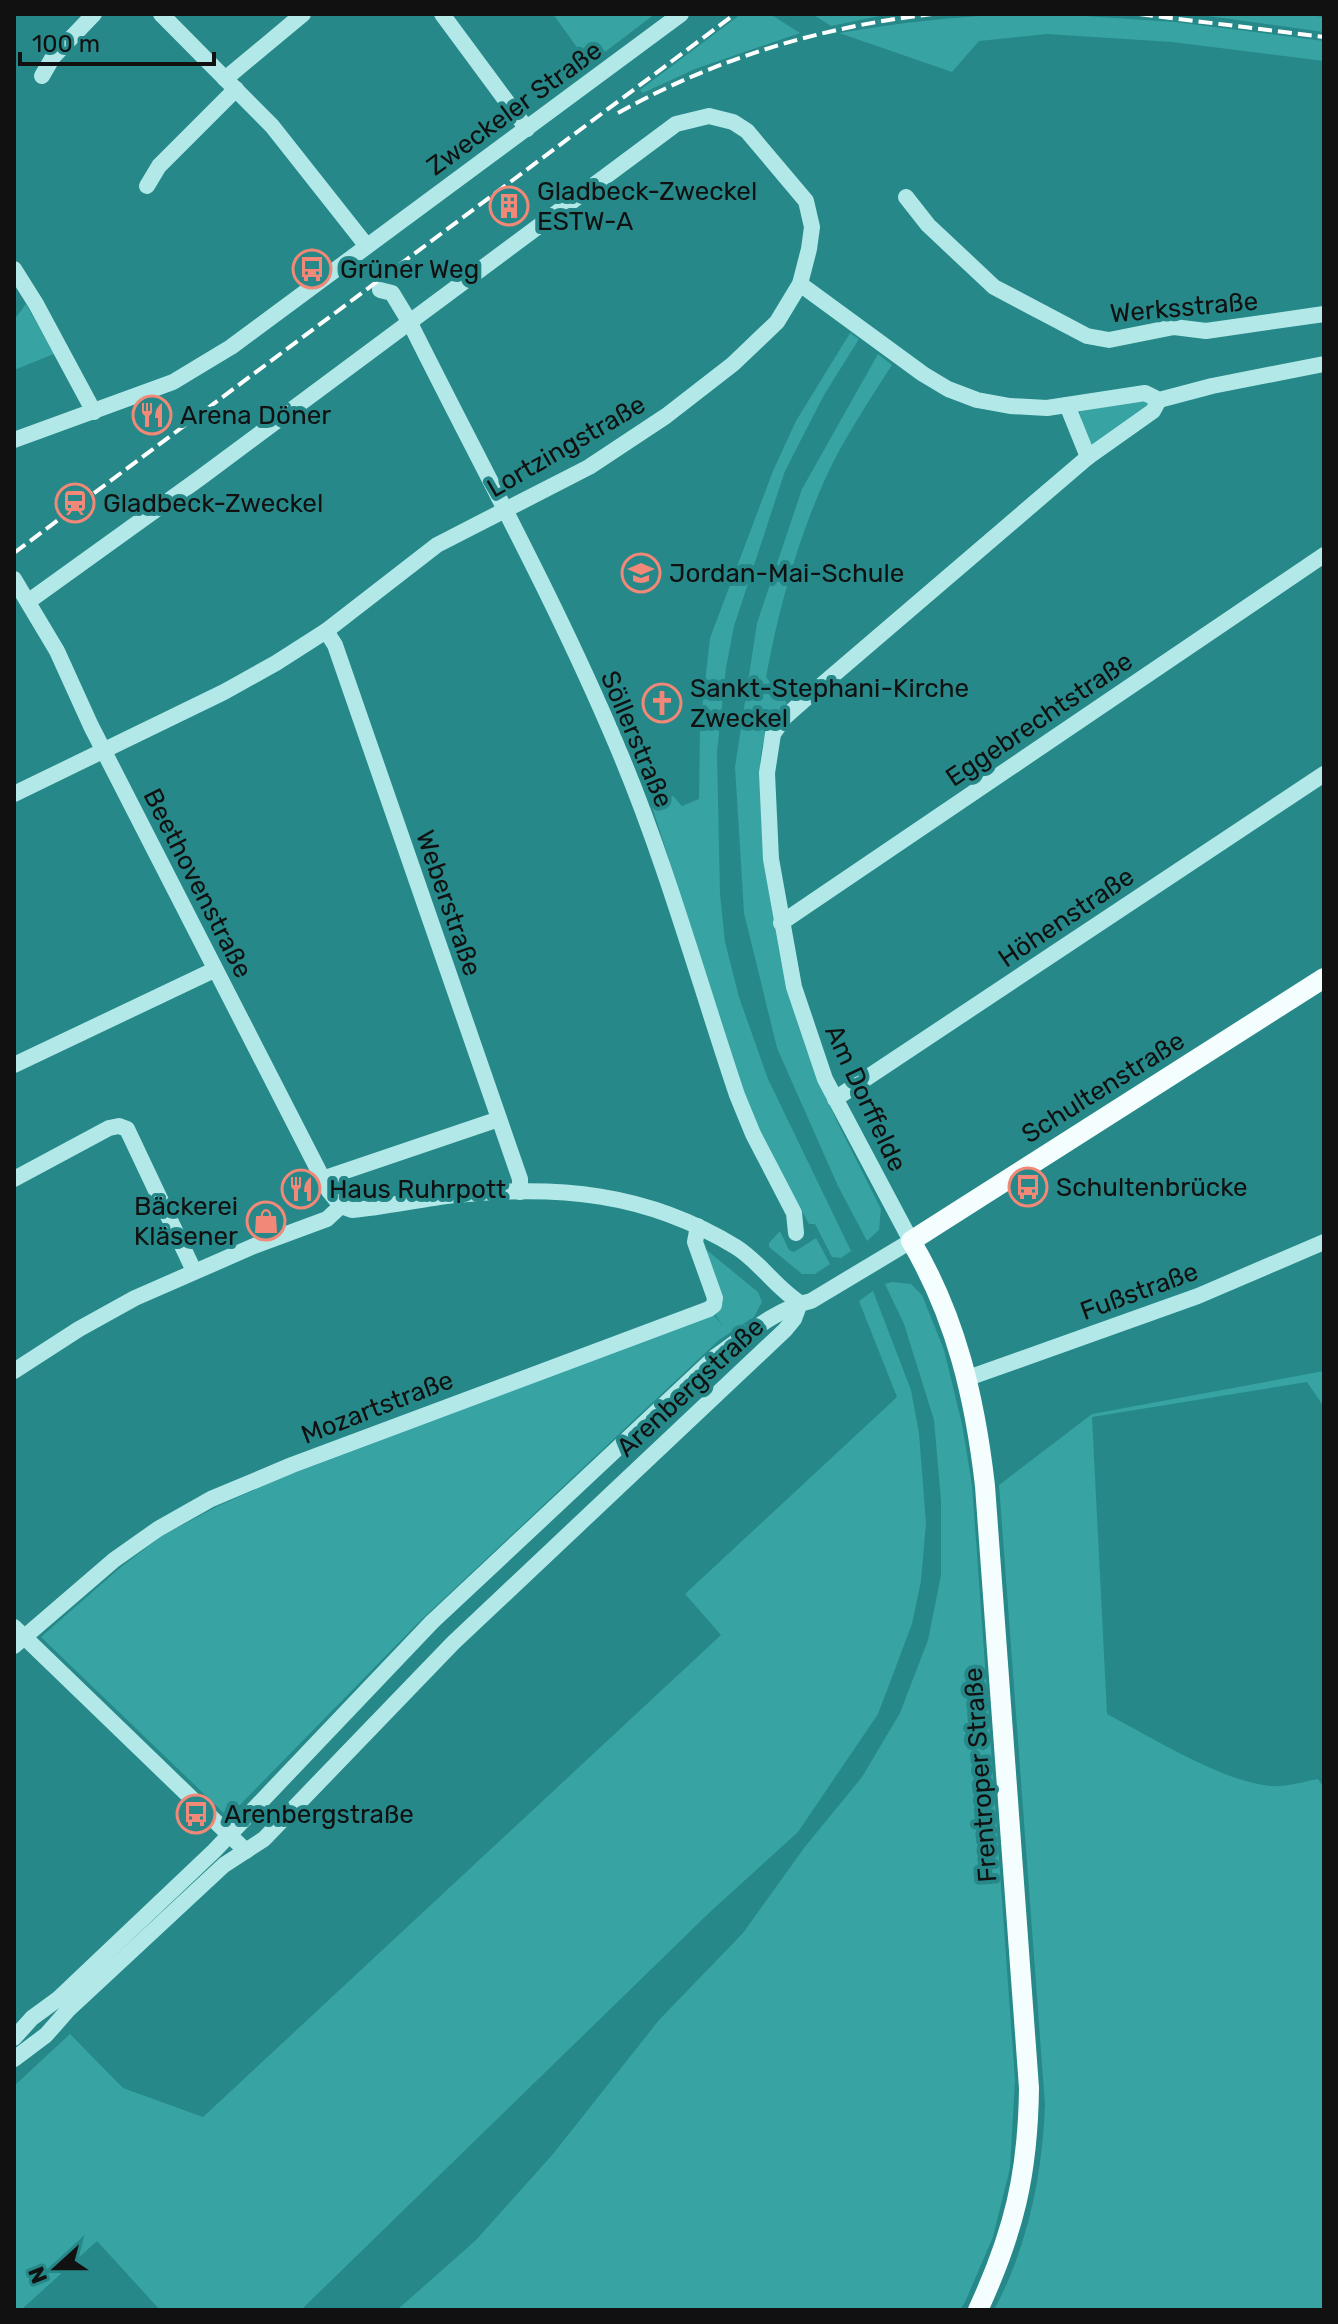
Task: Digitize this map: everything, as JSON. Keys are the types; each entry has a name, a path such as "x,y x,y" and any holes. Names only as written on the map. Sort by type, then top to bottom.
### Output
{"main road":[{"name":"Schultenstraße","path":"911,1241 1324,978"},
{"name":"Frentroper Straße","path":"911,1241 977,1375 1029,2088 1026,2158 1020,2197 999,2264 978,2310"}],"street":[{"path":"42,76 53,57 94,14"},
{"path":"161,14 272,126 366,245"},
{"path":"147,186 159,166 230,84 303,14"},
{"path":"442,14 527,129"},
{"name":"Zweckeler Straße","path":"14,440 173,382 231,347 681,14"},
{"name":"Lortzingstraße","path":"14,794 224,692 276,663 326,631 437,545 589,467 666,416 733,364 777,322 800,284 809,249 812,215 806,201 747,131 733,122 709,116 686,120 668,129 200,478 29,601"},
{"name":"Werksstraße","path":"906,197 928,225 994,287 1087,336 1109,340 1174,327 1206,331 1324,314"},
{"path":"14,269 94,412"},
{"path":"800,284 948,389 977,400 1010,406 1067,405 1145,393 1159,400 1324,364"},
{"name":"Söllerstraße","path":"380,290 392,293 409,321 552,606 617,745 642,810 737,1095 753,1134 794,1213 796,1233"},
{"name":"Am Dorffelde","path":"911,1241 835,1099 813,1047 794,987 771,859 767,808 768,754 778,725 837,671 1088,457 1153,411 1159,400"},
{"path":"1067,405 1088,457"},
{"name":"Eggebrechtstraße","path":"781,923 1324,555"},
{"name":"Beethovenstraße","path":"14,580 57,651 214,970 322,1179 341,1206"},
{"name":"Weberstraße","path":"326,631 335,645 520,1179 520,1192"},
{"name":"Höhenstraße","path":"835,1099 1324,774"},
{"path":"14,1065 214,970"},
{"path":"322,1179 499,1119"},
{"path":"14,1179 109,1128 119,1126 127,1129 194,1271"},
{"path":"14,1371 79,1329 194,1271 327,1219 341,1206 352,1210 458,1195 520,1192 615,1197 651,1207 698,1226 738,1249 800,1303"},
{"name":"Mozartstraße","path":"17,1637 114,1560 158,1529 211,1499 363,1438 709,1309 714,1305 715,1298 695,1242 698,1226"},
{"name":"Arenbergstraße","path":"14,2038 229,1834 432,1622 715,1357 762,1325 800,1303 811,1301 911,1241"},
{"name":"Fußstraße","path":"977,1375 1198,1296 1324,1242"},
{"name":"Arenbergstraße","path":"14,2059 46,2035 68,2010 224,1865 264,1839 474,1623 785,1330 794,1319 800,1303"},
{"path":"17,1637 246,1851"}],"shaded area":[{"path":"553,14 655,14 589,64"},
{"path":"741,14 770,14 800,33 695,69 643,93 640,90"},
{"path":"812,14 889,14 831,26"},
{"path":"1054,14 1175,22 1324,41 1324,61 1172,42 1047,34 979,41 952,72 839,33 946,19"},
{"path":"1193,14 1302,14 1324,17 1324,32"},
{"path":"26,304 54,354 14,370 14,320"},
{"path":"850,333 859,339 824,395 785,471 734,626 717,752 720,894 725,942 739,997 768,1079 851,1251 841,1258 832,1257 815,1224 809,1224 750,1109 651,804 673,796 682,806 699,799 700,727 710,638 773,471 796,421"},
{"path":"878,354 892,365 826,477 790,575 766,677 787,703 766,733 760,772 772,906 791,1000 818,1080 881,1209 879,1230 867,1241 838,1186 777,1048 744,913 735,767 757,623 802,489"},
{"path":"1142,399 1148,402 1148,408 1093,445 1088,443 1079,411"},
{"path":"780,1231 789,1250 794,1252 816,1238 830,1264 815,1274 802,1274 769,1247"},
{"path":"703,1247 758,1292 762,1302 754,1317 719,1340 419,1622 228,1817 41,1637 121,1567 162,1536 218,1506 295,1472 712,1313 723,1326 714,1313 723,1302"},
{"path":"885,1284 911,1284 922,1295 944,1350 962,1424 972,1485 1015,2080 1010,2168 993,2237 965,2302 960,2310 397,2310 476,2240 553,2154 659,2020 743,1933 804,1848 862,1777 900,1713 928,1640 941,1575 941,1501 934,1420 904,1324"},
{"path":"873,1291 911,1390 919,1433 926,1523 921,1581 912,1624 878,1714 798,1832 710,1912 301,2310 160,2310 97,2241 21,2310 14,2310 14,2086 70,2034 123,2088 203,2117 721,1635 685,1594 897,1397 859,1301"},
{"path":"1324,1371 1324,1407 1307,1382 1092,1417 1107,1714 1230,1776 1270,1786 1318,1779 1324,1788 1324,2310 994,2310 1016,2261 1031,2210 1041,2158 1045,2105 999,1485 1092,1414"}],"railway":[{"path":"14,553 735,14"},
{"path":"618,113 693,76 770,48 850,27 932,14"},
{"path":"1139,14 1324,37"}],"place":[{"name":"Gladbeck-Zweckel ESTW-A","path":"509,206"},
{"name":"Grüner Weg","path":"312,269"},
{"name":"Arena Döner","path":"152,415"},
{"name":"Gladbeck-Zweckel","path":"75,503"},
{"name":"Jordan-Mai-Schule","path":"641,573"},
{"name":"Sankt-Stephani-Kirche Zweckel","path":"662,703"},
{"name":"Schultenbrücke","path":"1028,1187"},
{"name":"Haus Ruhrpott","path":"301,1189"},
{"name":"Bäckerei Kläsener","path":"266,1221"},
{"name":"Arenbergstraße","path":"196,1814"}]}
